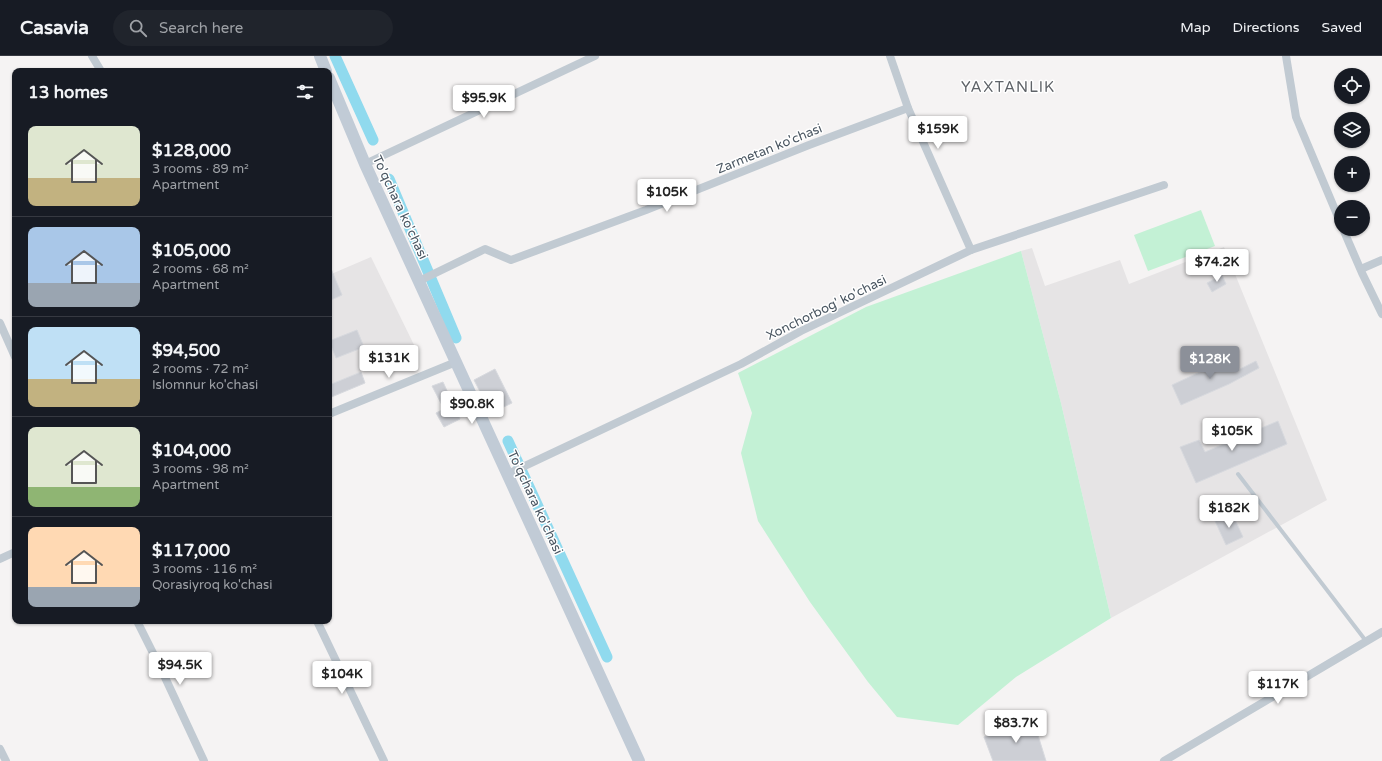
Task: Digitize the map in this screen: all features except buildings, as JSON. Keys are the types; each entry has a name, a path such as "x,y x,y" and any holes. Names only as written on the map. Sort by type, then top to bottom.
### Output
{"street":[{"path":"92,56 99,68"},
{"path":"320,56 325,68"},
{"path":"365,164 595,56"},
{"path":"890,56 908,108 971,250"},
{"path":"1286,56 1296,117 1334,207"},
{"name":"To'qchara ko'chasi","path":"332,85 365,164 639,761"},
{"name":"Zarmetan ko'chasi","path":"419,281 485,249 511,260 646,210 809,145 908,108"},
{"name":"Xonchorbog' ko'chasi","path":"508,474 741,364 801,330 971,250 1164,185"},
{"path":"1346,236 1382,314"},
{"path":"1360,269 1382,260"},
{"path":"0,323 12,350"},
{"path":"332,413 456,362"},
{"path":"0,559 12,553"},
{"path":"138,624 204,761"},
{"path":"318,624 384,761"},
{"path":"1164,761 1382,632"},
{"path":"0,749 6,761"}],"lane":[{"path":"1238,474 1366,641"}],"shaded area":[{"path":"1224,247 1327,500 1111,618 1061,403 1021,251 1032,248 1045,286 1120,260 1129,284"},
{"path":"371,257 416,349 332,384 332,274"}],"green space":[{"path":"1201,210 1215,246 1148,271 1134,235"},
{"path":"1021,251 1061,403 1111,618 1016,677 958,725 897,717 868,682 810,602 758,521 741,453 752,413 738,373 866,307"}],"waterway":[{"path":"335,56 373,140"},
{"path":"389,179 456,338"},
{"path":"508,441 607,657"}],"district":[{"name":"YAXTANLIK","path":"1008,87"}]}
